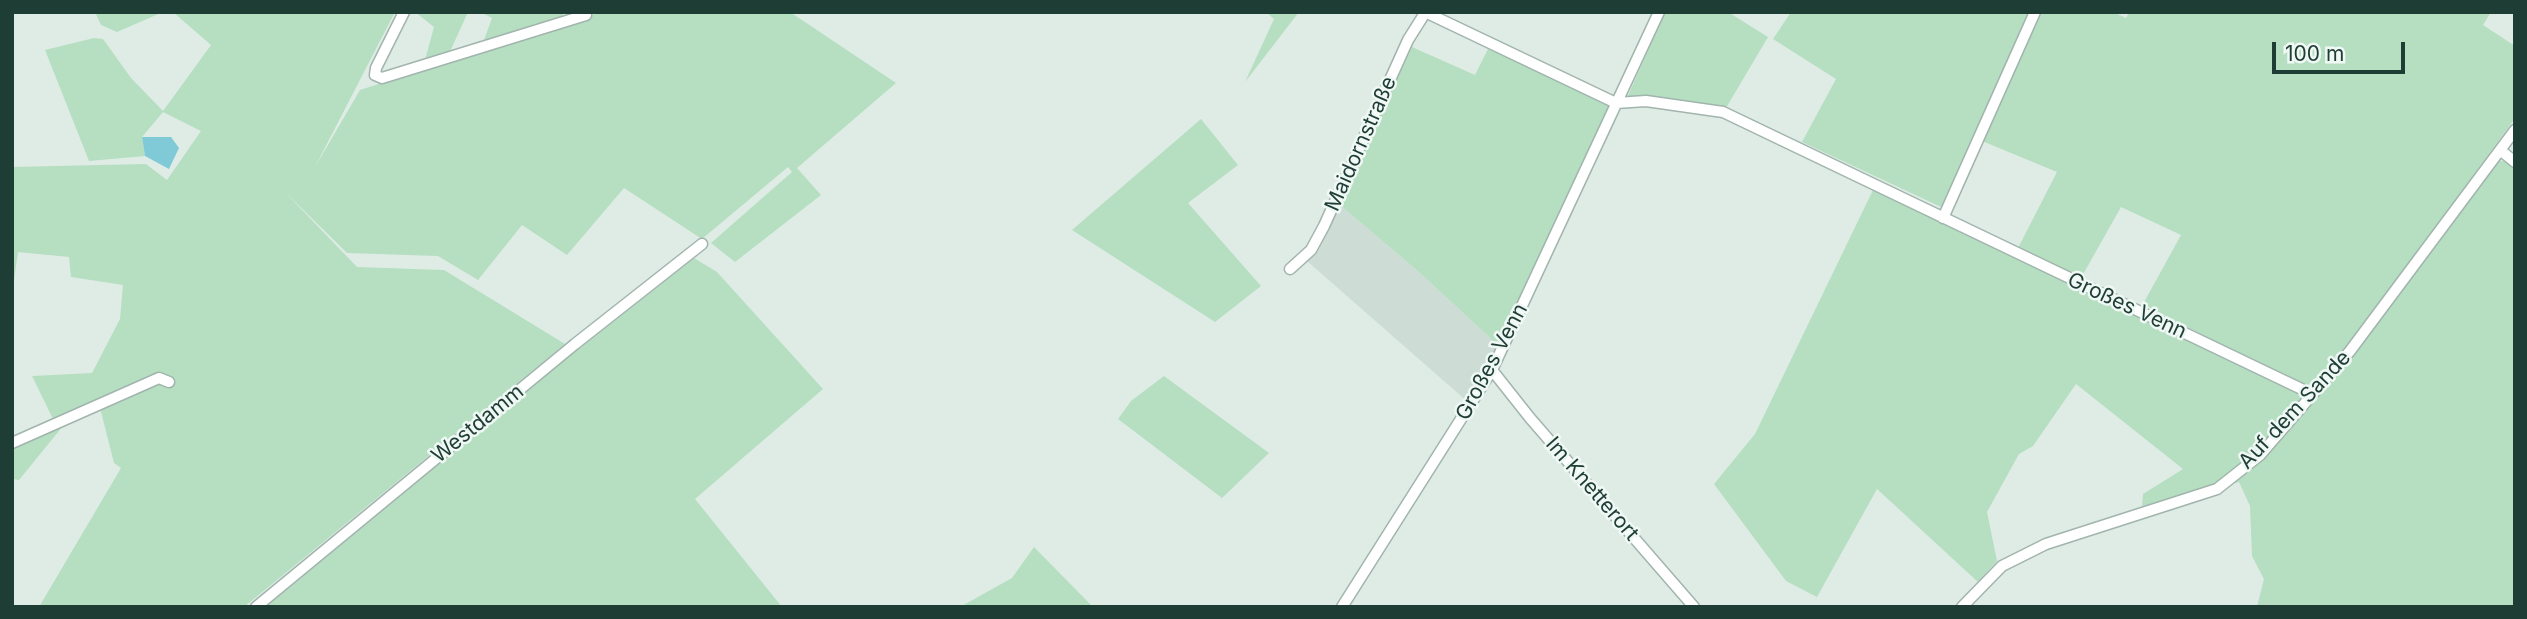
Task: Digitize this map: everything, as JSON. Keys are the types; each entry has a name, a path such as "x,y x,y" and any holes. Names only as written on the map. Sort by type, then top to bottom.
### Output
{"street":[{"path":"404,12 376,68 375,75 382,78 586,15"},
{"name":"Maidornstraße","path":"1290,269 1311,250 1324,226 1408,40 1425,12 1616,103"},
{"name":"Großes Venn","path":"1342,607 1492,370 1659,12"},
{"path":"1943,218 2035,12"},
{"name":"Großes Venn","path":"1616,103 1646,101 1723,112 2312,394"},
{"name":"Auf dem Sande","path":"1962,607 2001,566 2046,544 2217,489 2260,455 2350,351 2515,130"},
{"path":"2500,150 2515,162"},
{"name":"Westdamm","path":"256,607 575,344 702,244"},
{"name":"Im Knetterort","path":"1492,370 1530,418 1694,607"},
{"path":"12,443 159,378 169,382"}],"shaded area":[{"path":"1339,204 1420,273 1499,346 1469,403 1307,261 1319,249"}],"green space":[{"path":"95,12 163,12 117,32 101,25"},
{"path":"173,12 395,12 315,167 360,90 601,12 790,12 896,83 797,168 821,195 735,262 711,243 792,172 788,167 702,239 624,188 567,255 522,225 478,280 438,256 347,253 284,191 357,267 444,270 565,344 244,607 39,607 121,468 114,463 98,400 53,419 32,376 92,373 120,319 123,285 71,277 69,257 18,252 12,295 12,167 146,164 167,180 201,131 163,112 142,137 145,156 89,161 45,50 94,38 103,39 131,78 163,111 211,45"},
{"path":"415,12 468,12 448,56 425,60 434,27"},
{"path":"480,12 564,12 562,17 483,43 492,18"},
{"path":"1266,12 1299,12 1245,82 1274,19"},
{"path":"1665,12 1728,12 1768,37 1726,108 1627,98"},
{"path":"1791,12 2030,12 1941,207 1802,142 1836,79 1773,39"},
{"path":"2041,12 2113,12 2126,18 2129,12 2491,12 2483,25 2515,46 2515,118 2403,272 2488,160 2515,162 2515,607 2257,607 2264,579 2252,556 2250,506 2239,482 2142,506 2143,494 2183,469 2076,384 2033,446 2019,454 1987,512 1997,561 1978,582 1877,489 1817,597 1786,581 1714,484 1755,434 1873,190 2268,369 2143,304 2181,235 2121,207 2081,278 2018,248 2057,172 1982,141"},
{"path":"1412,47 1475,75 1488,49 1610,104 1499,346 1420,273 1339,204"},
{"path":"1201,119 1238,165 1188,203 1261,286 1215,322 1072,230"},
{"path":"694,258 717,272 823,389 695,499 782,607 266,607 576,351"},
{"path":"1164,376 1269,453 1222,498 1118,419 1131,401"},
{"path":"63,426 19,480 12,479 12,447"},
{"path":"1034,547 1093,607 960,607 1012,578"}],"water":[{"path":"142,137 171,137 179,148 169,169 145,156"}]}
